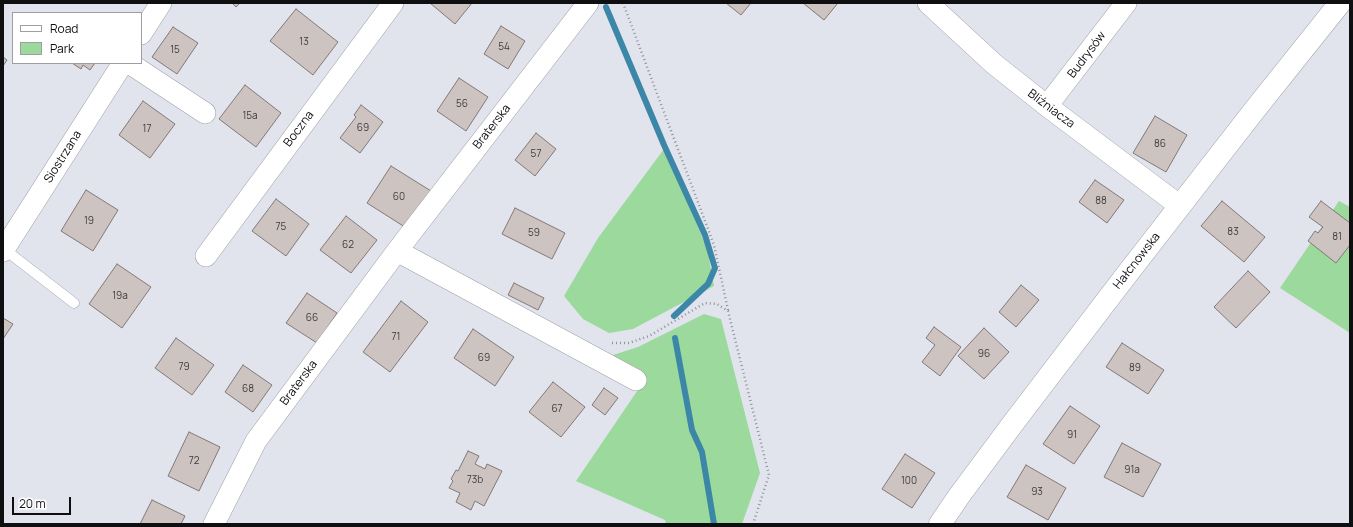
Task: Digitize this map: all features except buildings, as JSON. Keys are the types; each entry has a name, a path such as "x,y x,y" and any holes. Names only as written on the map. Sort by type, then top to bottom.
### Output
{"street":[{"path":"142,32 161,3"},
{"name":"Boczna","path":"206,256 393,3"},
{"name":"Braterska","path":"214,524 256,441 397,251 588,3"},
{"name":"Bliźniacza","path":"928,3 994,64 1047,106 1180,206"},
{"name":"Budrysów","path":"1047,106 1126,3"},
{"name":"Hałcnowska","path":"940,524 1014,422 1253,112 1340,3"},
{"name":"Siostrzana","path":"4,250 122,64"},
{"path":"131,64 205,113"},
{"path":"397,251 636,380"}],"lane":[{"path":"4,250 74,303"}],"path":[{"path":"623,3 714,245 728,310 769,476 753,524"},
{"path":"611,343 629,343 649,336 705,303 717,304 728,310"}],"green space":[{"path":"664,149 707,248 714,286 633,329 609,333 583,319 564,296 598,238"},
{"path":"1339,201 1350,207 1350,333 1280,288"},
{"path":"704,314 721,319 760,473 742,524 666,524 665,520 576,481 646,378 610,356 638,347"}],"waterway":[{"path":"606,7 664,145 705,235 715,268 708,284 674,316"},
{"path":"675,338 692,430 702,452 714,524"}]}
